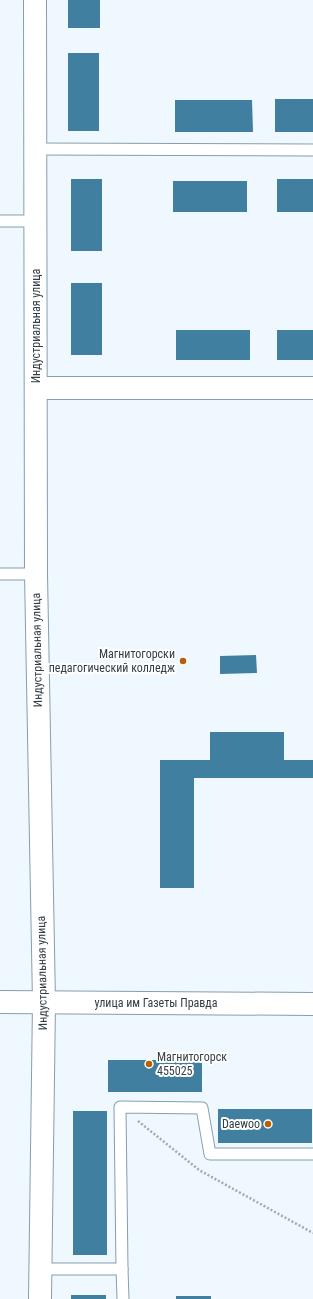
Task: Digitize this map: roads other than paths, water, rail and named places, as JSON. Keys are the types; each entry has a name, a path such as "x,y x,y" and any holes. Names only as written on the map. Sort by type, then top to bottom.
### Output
{"street":[{"name":"Индустриальная улица","path":"36,0 36,574 44,1002 40,1299"},
{"path":"36,388 313,388"},
{"name":"улица им Газеты Правда","path":"0,1002 313,1004"}],"lane":[{"path":"36,149 313,150"},
{"path":"0,221 35,221"},
{"path":"0,574 36,574"},
{"path":"123,1299 120,1107 202,1108 210,1154 313,1154"},
{"path":"40,1270 122,1269"}],"place":[{"name":"Магнитогорски педагогический колледж","path":"183,661"},
{"name":"Магнитогорск 455025","path":"149,1064"},
{"name":"Daewoo","path":"268,1124"}]}
